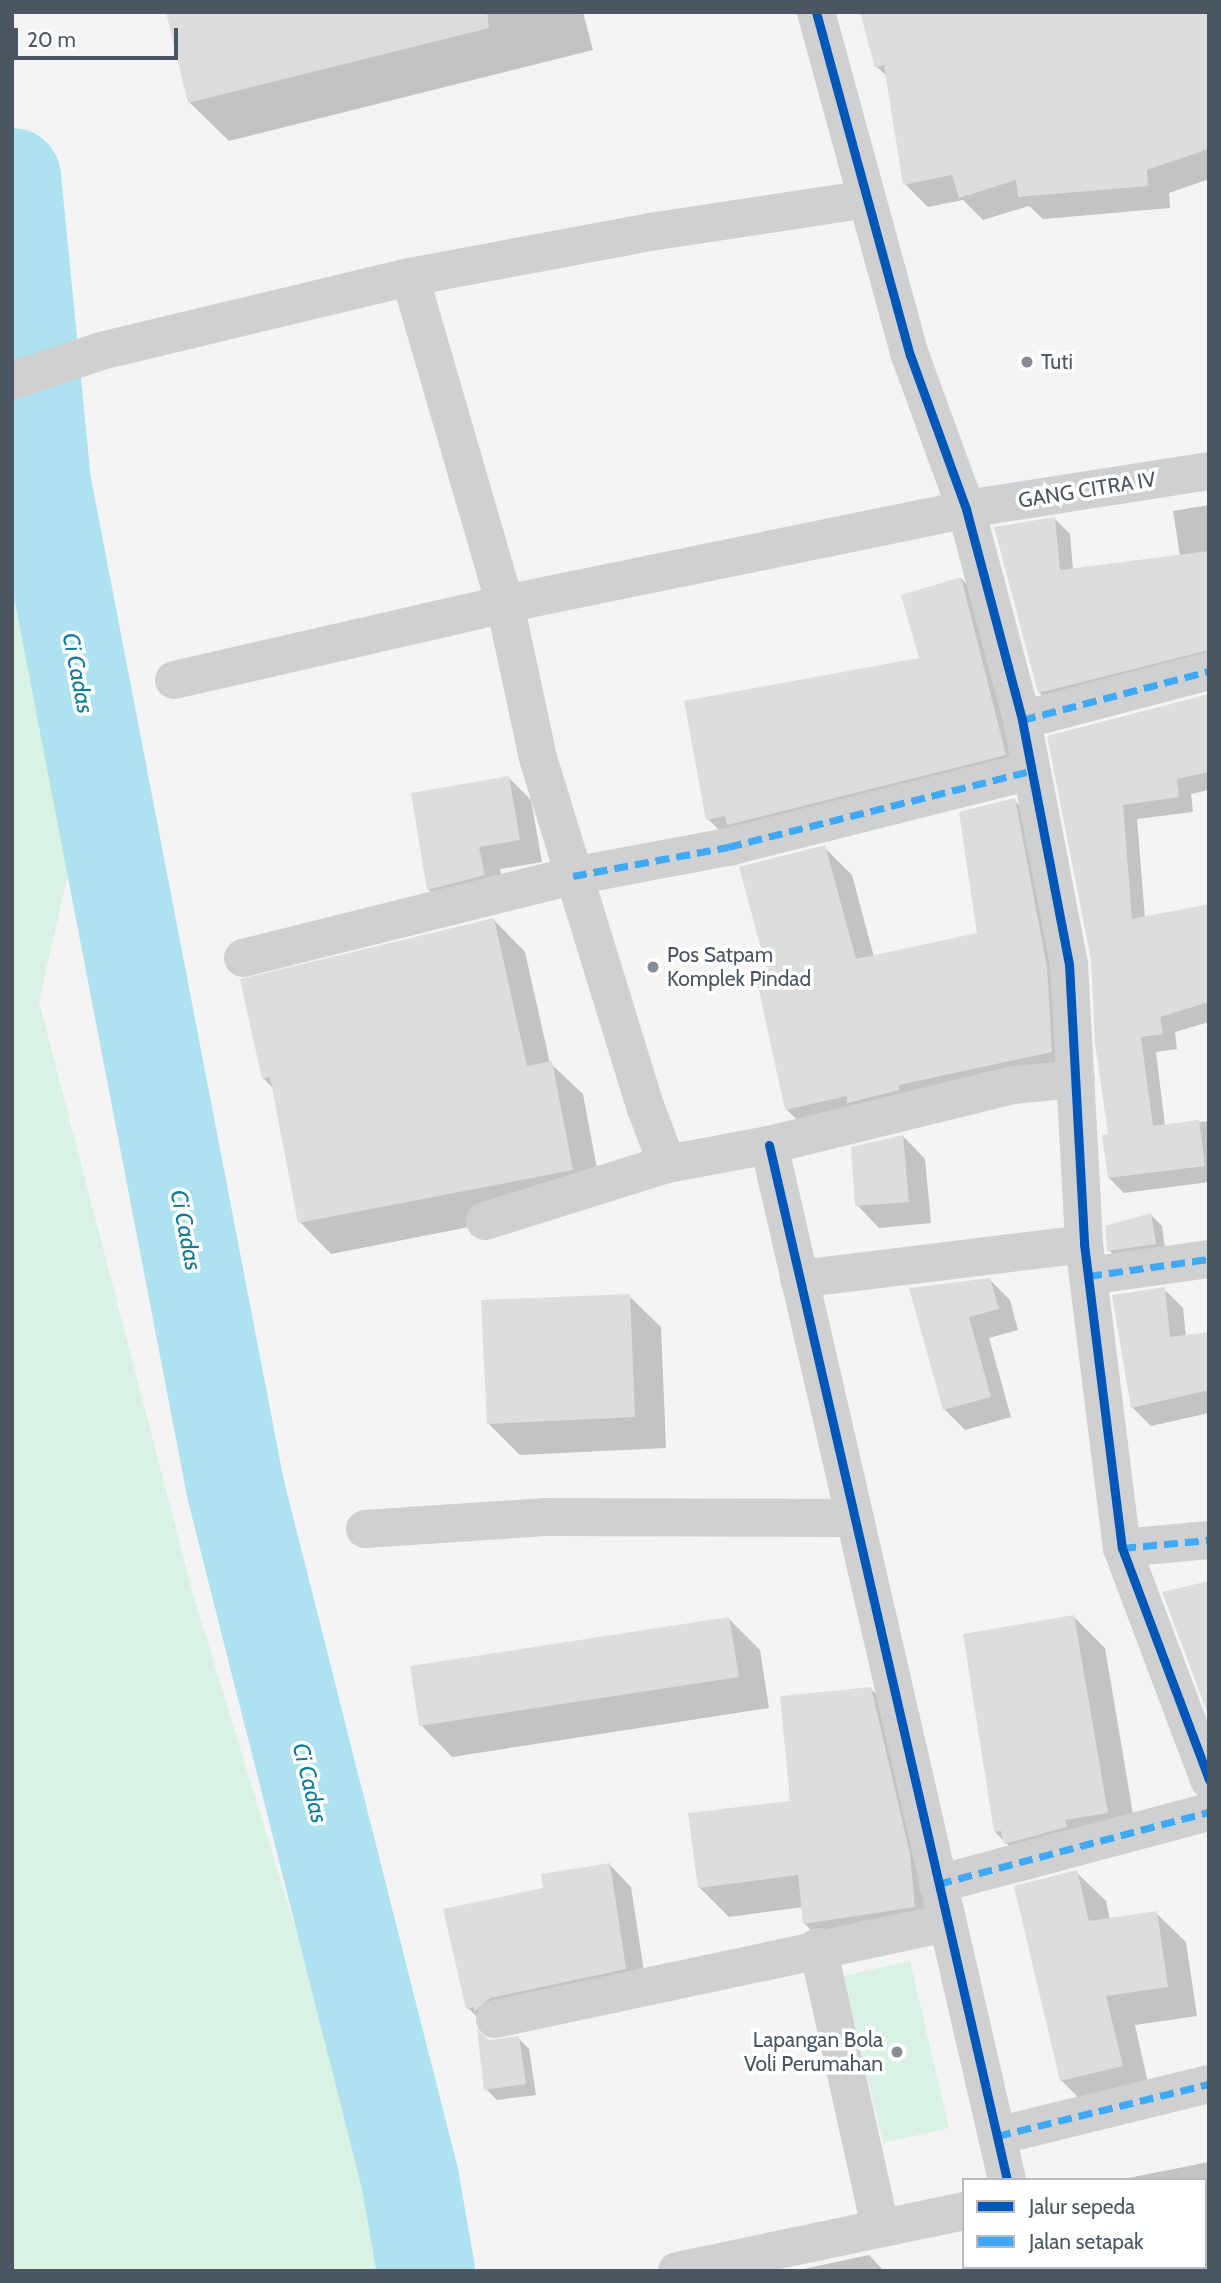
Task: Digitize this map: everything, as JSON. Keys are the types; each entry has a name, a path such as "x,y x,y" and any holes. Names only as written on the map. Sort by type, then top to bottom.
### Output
{"street":[{"path":"816,12 910,355 966,509 1021,720 1069,964 1086,1260 1122,1548 1209,1780"},
{"path":"12,381 101,351 410,277 663,230 867,199"},
{"path":"410,277 505,604 538,758 573,876 667,1164"},
{"name":"GANG CITRA IV","path":"174,680 505,604 966,509 1209,471"},
{"path":"1021,720 1209,671"},
{"path":"243,958 573,876 728,847 1031,771"},
{"path":"485,1221 667,1164 769,1145 1013,1085 1076,1079"},
{"path":"769,1145 1007,2178"},
{"path":"799,1279 1086,1260 1209,1259"},
{"path":"365,1529 546,1517 854,1518"},
{"path":"1122,1548 1209,1540"},
{"path":"938,1884 1209,1812"},
{"path":"495,2019 818,1947 947,1923"},
{"path":"818,1947 880,2226"},
{"path":"997,2136 1209,2084"},
{"path":"677,2271 880,2226 962,2211"}],"green space":[{"path":"12,529 75,843 39,1002 193,1594 329,2038 385,2271 12,2271"},
{"name":"Lapangan Bola Voli Perumahan","path":"910,1961 949,2128 883,2143 844,1976"}],"building":[{"path":"166,12 487,12 489,28 188,103"},
{"path":"860,12 1209,12 1209,149 1147,170 1148,186 1018,197 1016,180 959,198 952,175 903,185 884,65 875,68"},
{"path":"1055,517 1060,570 1209,551 1209,650 1038,693 994,527"},
{"path":"961,577 1006,755 727,825 725,816 706,820 684,701 919,658 901,595"},
{"path":"1209,694 1209,772 1177,779 1179,797 1123,805 1132,919 1209,904 1209,1002 1160,1017 1163,1034 1141,1037 1153,1126 1199,1120 1205,1166 1108,1178 1102,1135 1108,1134 1095,1043 1091,960 1047,736"},
{"path":"509,776 520,840 479,847 485,875 427,890 411,793"},
{"path":"1015,798 1047,967 1052,1052 899,1085 899,1090 847,1103 847,1096 785,1110 757,981 769,978 739,867 825,845 856,959 977,933 959,812"},
{"path":"494,918 527,1066 552,1061 573,1170 298,1223 270,1077 262,1079 240,979"},
{"path":"903,1135 909,1202 855,1206 851,1147"},
{"path":"1151,1213 1156,1244 1107,1251 1105,1226"},
{"path":"990,1278 999,1309 969,1317 991,1397 943,1410 909,1288"},
{"path":"1165,1287 1170,1337 1209,1332 1209,1390 1131,1408 1112,1295"},
{"path":"630,1294 635,1417 487,1424 481,1300"},
{"path":"1209,1581 1209,1717 1162,1592"},
{"path":"1074,1615 1108,1813 1065,1820 1067,1827 1004,1844 1001,1831 994,1832 963,1634"},
{"path":"729,1617 739,1677 419,1726 410,1666"},
{"path":"871,1687 910,1854 915,1907 803,1924 798,1875 698,1888 688,1813 790,1801 780,1696"},
{"path":"610,1863 626,1969 490,1998 474,2012 474,2007 466,2009 443,1909 543,1888 541,1874"},
{"path":"1077,1870 1089,1921 1157,1911 1168,1987 1106,1996 1123,2066 1060,2081 1014,1886"},
{"path":"477,2029 489,2040 519,2036 526,2084 484,2090"}],"waterway":[{"name":"Ci Cadas","path":"12,177 42,483 236,1491 410,2179 426,2271"}],"marked path":[{"path":"1022,720 1209,671"},
{"path":"573,876 728,847 1031,771"},
{"path":"1088,1276 1209,1259"},
{"path":"1122,1548 1209,1540"},
{"path":"938,1884 1209,1812"},
{"path":"997,2136 1209,2084"}],"cycle path":[{"path":"816,12 910,355 966,509 1022,720 1069,964 1084,1244 1122,1548 1209,1780"},
{"path":"769,1145 1007,2178"}],"place":[{"name":"Tuti","path":"1027,362"},
{"name":"Pos Satpam Komplek Pindad","path":"653,967"},
{"name":"Lapangan Bola Voli Perumahan","path":"897,2052"}]}
